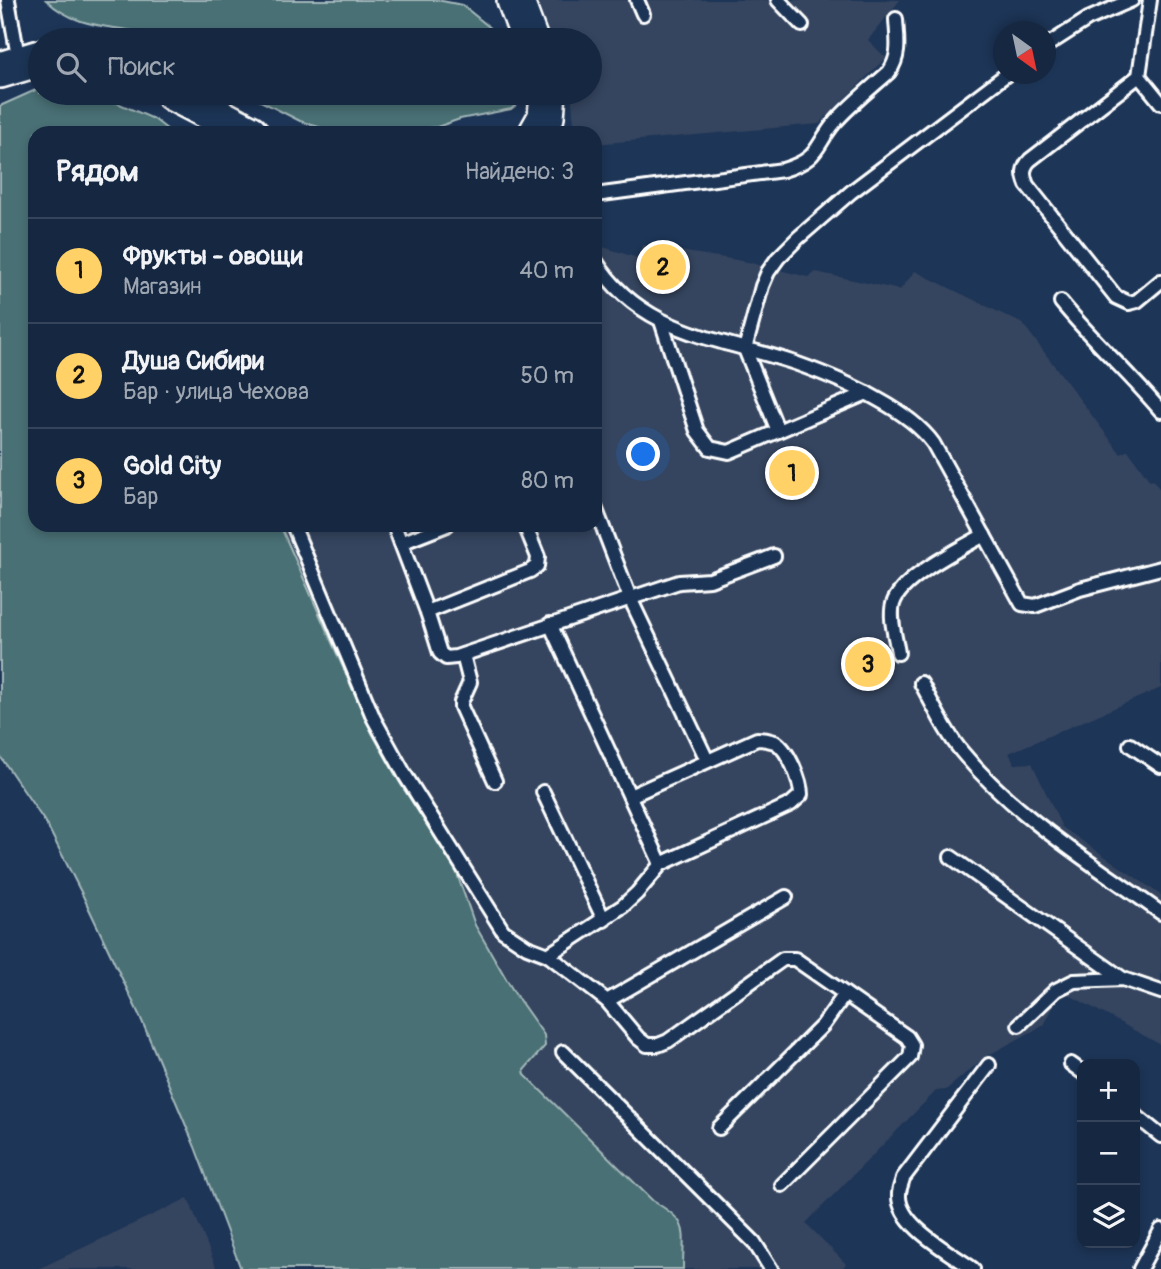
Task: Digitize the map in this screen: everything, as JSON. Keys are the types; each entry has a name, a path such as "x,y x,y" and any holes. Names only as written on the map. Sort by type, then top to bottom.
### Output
{"main road":[{"path":"515,0 526,28"},
{"path":"196,105 237,126"},
{"path":"541,126 546,117 547,105"}],"lane":[{"path":"8,0 20,63"},
{"path":"638,0 643,14"},
{"path":"778,0 802,25"},
{"path":"1056,39 1087,19 1132,0"},
{"path":"1150,0 1139,76 1030,160 1025,166 1023,176 1027,185 1116,297 1129,303 1137,301 1161,281"},
{"path":"602,194 783,170 799,165 816,152 835,122 895,64 898,56 896,19"},
{"path":"1139,76 1161,103"},
{"path":"778,431 745,349 762,286 778,258 851,192 994,84"},
{"path":"550,105 555,126"},
{"path":"602,271 619,289 661,321 690,334 794,363 867,393 898,410 926,434 1018,599 1029,606 1080,589 1161,568"},
{"path":"1060,302 1091,339 1133,378 1161,411"},
{"path":"661,321 697,431 710,448 729,452 867,393"},
{"path":"602,525 630,598 707,760"},
{"path":"296,532 374,719 405,775 503,931 527,947 548,955 607,1002 647,1045 668,1041 783,958 794,959 906,1037 912,1045 909,1057 782,1185"},
{"path":"397,532 428,612 440,653 446,658 463,655 679,582 710,580 774,556"},
{"path":"401,543 429,532"},
{"path":"428,612 537,566 538,557 528,532"},
{"path":"898,653 891,614 893,602 900,591 914,578 984,535"},
{"path":"550,624 661,864"},
{"path":"463,655 470,682 461,707 495,781"},
{"path":"921,684 962,752 1013,804 1040,827 1161,913"},
{"path":"548,955 604,920 637,893 661,864 791,804 801,795 801,788 785,752 777,743 757,738 630,796"},
{"path":"1130,745 1161,766"},
{"path":"543,792 604,920"},
{"path":"951,857 1123,979 1161,992"},
{"path":"607,1002 786,897"},
{"path":"1019,1025 1066,983 1123,979"},
{"path":"719,1128 823,1025 845,994"},
{"path":"563,1052 754,1242 771,1269"},
{"path":"1071,1064 1077,1068"},
{"path":"973,1269 910,1224 902,1209 899,1195 904,1178 989,1065"},
{"path":"1140,1119 1161,1136"},
{"path":"1140,1269 1161,1230"}],"shaded area":[{"path":"537,0 900,0 868,40 886,58 819,124 602,143 602,126 574,126 572,105 602,105 602,28 547,28"},
{"path":"642,245 743,261 808,277 816,272 900,290 915,271 1023,324 1121,454 1128,450 1150,481 1153,480 1161,491 1161,688 1009,753 1015,764 1032,763 1062,827 1161,895 1161,1045 1062,991 1044,1025 985,1057 946,1090 936,1091 806,1223 846,1264 841,1269 683,1269 684,1228 673,1213 653,1201 524,1075 524,1070 545,1046 544,1035 493,958 465,901 463,885 372,733 283,532 602,532 602,249 638,258"},
{"path":"188,1198 217,1269 38,1269"}],"green space":[{"path":"46,0 437,0 462,5 490,28 116,28 89,23 60,11"},
{"path":"28,93 28,105 122,105 154,119 163,126 28,126 28,532 283,532 372,733 456,871 475,925 515,994 544,1035 545,1046 524,1070 525,1075 653,1201 679,1221 684,1235 683,1269 241,1269 195,1147 142,1021 47,825 0,756 0,106"},
{"path":"269,105 516,105 511,109 460,119 440,126 316,126"}],"place":[{"name":"Душа Сибири","path":"663,267"},
{"name":"Фрукты - овощи","path":"792,473"},
{"name":"Gold City","path":"868,664"}]}
